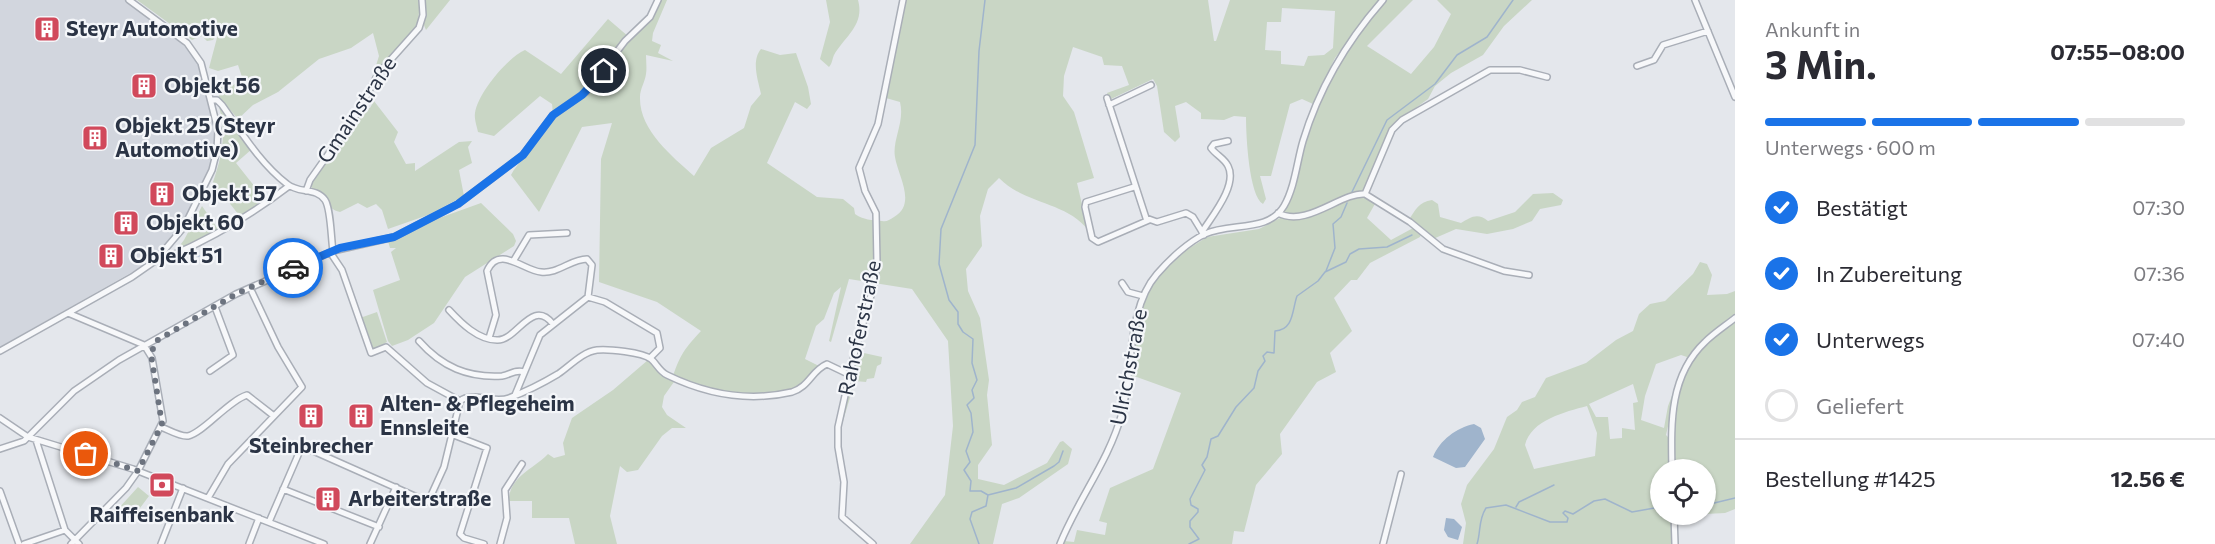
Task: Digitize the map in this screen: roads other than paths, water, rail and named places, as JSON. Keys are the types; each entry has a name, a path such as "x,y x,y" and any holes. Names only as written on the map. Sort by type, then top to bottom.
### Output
{"street":[{"path":"0,351 132,277 162,255 190,217 214,163 218,130 201,63 190,46 129,0"},
{"name":"Gmainstraße","path":"306,190 310,180 358,112 378,74 418,28 423,15 422,0"},
{"path":"0,449 28,437 79,388 133,350 156,341 214,307 273,277 331,252 384,240 441,214 513,162 531,146 553,115 592,85 625,41 650,17 658,0"},
{"name":"Rahoferstraße","path":"873,544 846,522 842,514 844,482 838,433 850,375 874,285 877,263 877,218 863,185 859,168 878,124 903,0"},
{"path":"1383,0 1352,39 1328,80 1308,124 1286,203 1278,213 1288,217 1316,212 1357,194 1365,194 1410,222 1443,249 1504,271 1529,275"},
{"path":"1695,0 1735,97"},
{"path":"1637,66 1654,60 1662,45 1708,31"},
{"path":"1365,194 1390,135 1398,123 1490,70 1520,70 1547,77"},
{"path":"1109,105 1151,85"},
{"path":"1107,98 1143,214 1149,220"},
{"path":"212,100 217,100 222,105 265,164 289,186 316,192 326,202 331,252 345,277 371,353 386,347 427,383 460,401"},
{"path":"1134,187 1086,202 1085,207 1092,238 1098,242 1149,220 1162,221 1186,213 1193,217 1203,233 1225,194 1230,179 1229,167 1211,148 1214,144 1228,141"},
{"path":"162,255 168,257 205,242 246,218 289,186"},
{"name":"Ulrichstraße","path":"1060,544 1074,511 1105,459 1118,427 1143,296 1157,274 1203,233 1261,223 1278,213"},
{"path":"514,260 529,235 567,233"},
{"path":"489,338 496,315 488,269 501,259 514,260 531,270 548,272 587,259 592,268 588,297 540,335 515,395"},
{"path":"1122,283 1128,292 1143,296"},
{"path":"208,498 221,472 301,390 301,384 278,347 252,292"},
{"path":"588,297 605,302 657,333 660,348 650,358"},
{"path":"210,371 233,354 214,307"},
{"path":"449,310 465,327 489,338 502,339 534,316 545,317 553,324"},
{"path":"36,440 65,530 75,543 116,500 138,471 161,427 162,417 151,354 144,345 68,314"},
{"path":"1672,459 1671,411 1676,394 1699,349 1735,318"},
{"path":"129,339 133,350"},
{"path":"151,354 156,341"},
{"path":"419,341 442,362 466,374 504,376 518,370 524,372"},
{"path":"269,522 302,446 429,502 441,476 460,401 468,397 496,401 515,395 556,375 592,351 619,351 650,358 665,374 730,396 772,395 796,390 803,387 821,367 827,364 850,375"},
{"path":"161,427 182,435 191,435 222,410 248,395 274,416"},
{"path":"0,418 28,437 138,471 324,544"},
{"path":"452,434 487,448 460,534 464,538 484,544"},
{"path":"500,544 507,518 505,490 522,464"},
{"path":"1383,544 1401,474"},
{"path":"370,544 396,487"},
{"path":"160,544 183,488"},
{"path":"283,489 379,527"},
{"path":"0,491 19,544"},
{"path":"249,544 259,518"},
{"path":"1674,525 1675,544"},
{"path":"24,544 65,530"}],"water":[{"path":"1474,424 1481,428 1485,439 1465,467 1456,468 1433,457 1449,436 1461,428"},
{"path":"1446,518 1454,519 1462,527 1458,540 1448,537 1444,530"}],"waterway":[{"path":"985,0 979,51 975,145 941,229 939,264 949,300 958,312 958,324 963,332 973,339 972,363 977,380 972,390 974,398 967,405 971,413 973,432 966,451 970,462 964,470 971,481 970,491 981,491 988,495"},
{"path":"1351,194 1387,120 1435,84 1457,55 1487,37 1513,0"},
{"path":"1326,271 1335,248 1333,224 1341,217 1347,203"},
{"path":"1189,544 1199,539 1190,527 1190,521 1198,512 1198,509 1191,505 1190,499 1205,470 1202,465 1207,457 1211,439 1218,436 1236,407 1254,388 1258,371 1265,361 1263,356 1267,352 1274,353 1275,331 1281,330 1289,323 1297,296 1318,281 1325,272 1346,262 1350,254 1359,249 1387,247 1412,235"},
{"path":"187,252 193,256 199,256"},
{"path":"979,544 970,519 972,512 986,506 988,495 1016,488 1054,466 1059,462 1063,451"},
{"path":"1516,507 1519,502 1554,485"},
{"path":"1716,503 1735,498"},
{"path":"1477,544 1486,508 1506,505 1550,522 1567,522 1568,518 1563,513 1565,511 1573,514 1594,501 1605,499 1632,512 1650,509"}],"place":[{"name":"Steyr Automotive","path":"47,29"},
{"name":"Objekt 56","path":"144,86"},
{"name":"Objekt 25 (Steyr Automotive)","path":"95,138"},
{"name":"Objekt 57","path":"162,194"},
{"name":"Objekt 60","path":"126,223"},
{"name":"Objekt 51","path":"111,256"},
{"name":"Steinbrecher","path":"311,416"},
{"name":"Alten- & Pflegeheim Ennsleite","path":"361,416"},
{"name":"Raiffeisenbank","path":"162,485"},
{"name":"Arbeiterstraße","path":"328,499"}]}
